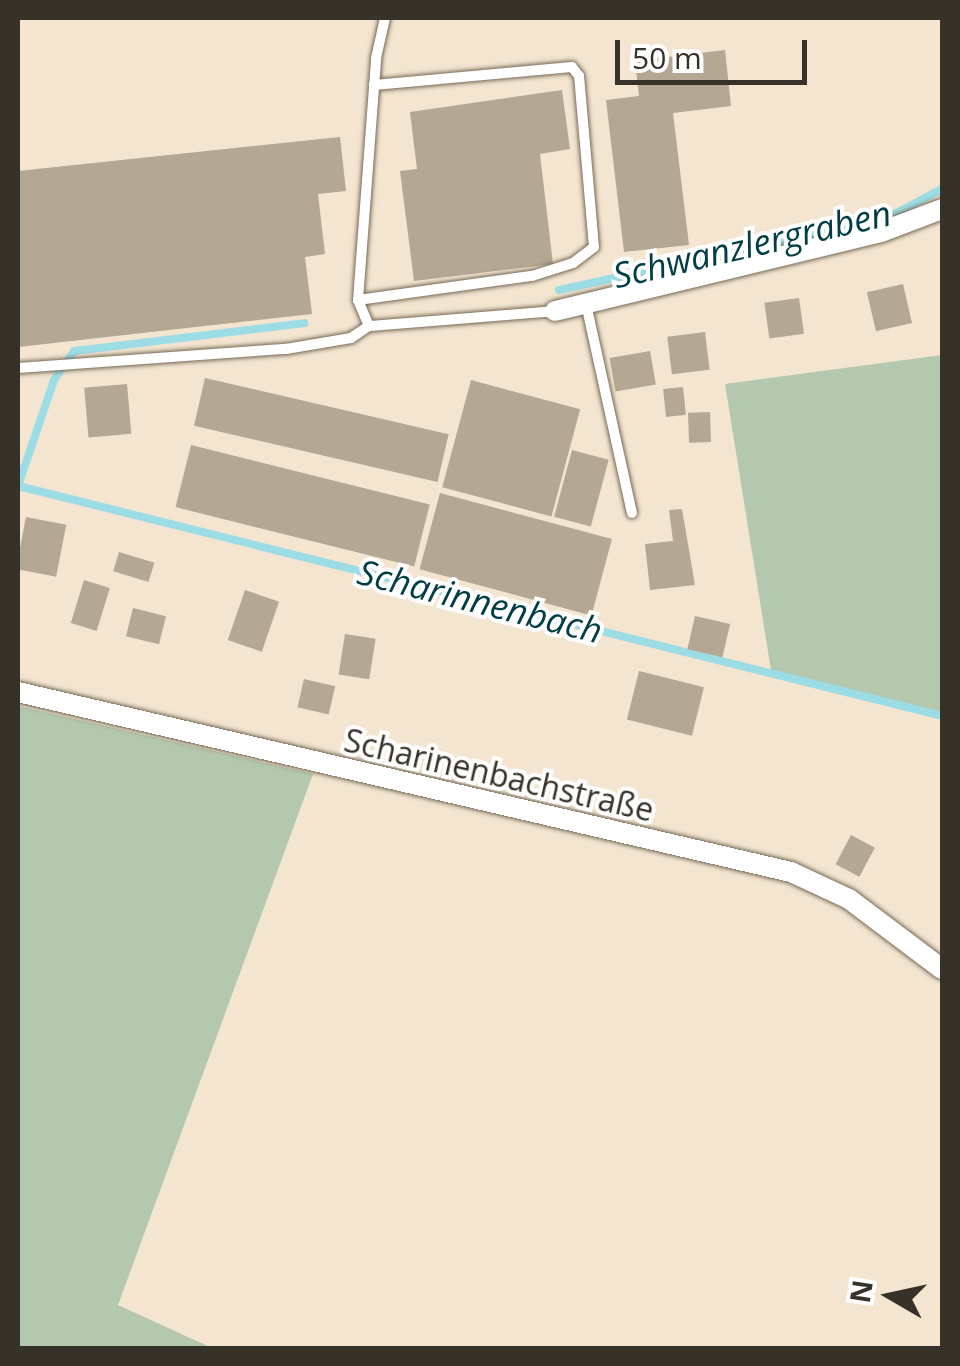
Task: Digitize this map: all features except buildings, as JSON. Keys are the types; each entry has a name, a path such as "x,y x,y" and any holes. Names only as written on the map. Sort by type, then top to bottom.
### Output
{"street":[{"path":"556,311 880,232 942,209"},
{"name":"Scharinenbachstraße","path":"18,692 791,872 849,899 942,969"}],"lane":[{"path":"369,326 358,300 374,86 386,18"},
{"path":"358,300 532,276 573,264 594,247 579,76 572,67 374,86"},
{"path":"586,303 632,513"},
{"path":"18,368 286,349 351,338 369,326 556,311"}],"green space":[{"path":"942,355 942,715 771,670 725,384"},
{"path":"18,706 313,774 118,1305 212,1348 18,1348"}],"waterway":[{"name":"Schwanzlergraben","path":"559,290 885,219 942,189"},
{"name":"Schwanzlergraben","path":"18,486 54,380 74,351 304,323"},
{"name":"Scharinnenbach","path":"18,486 942,716"}]}
